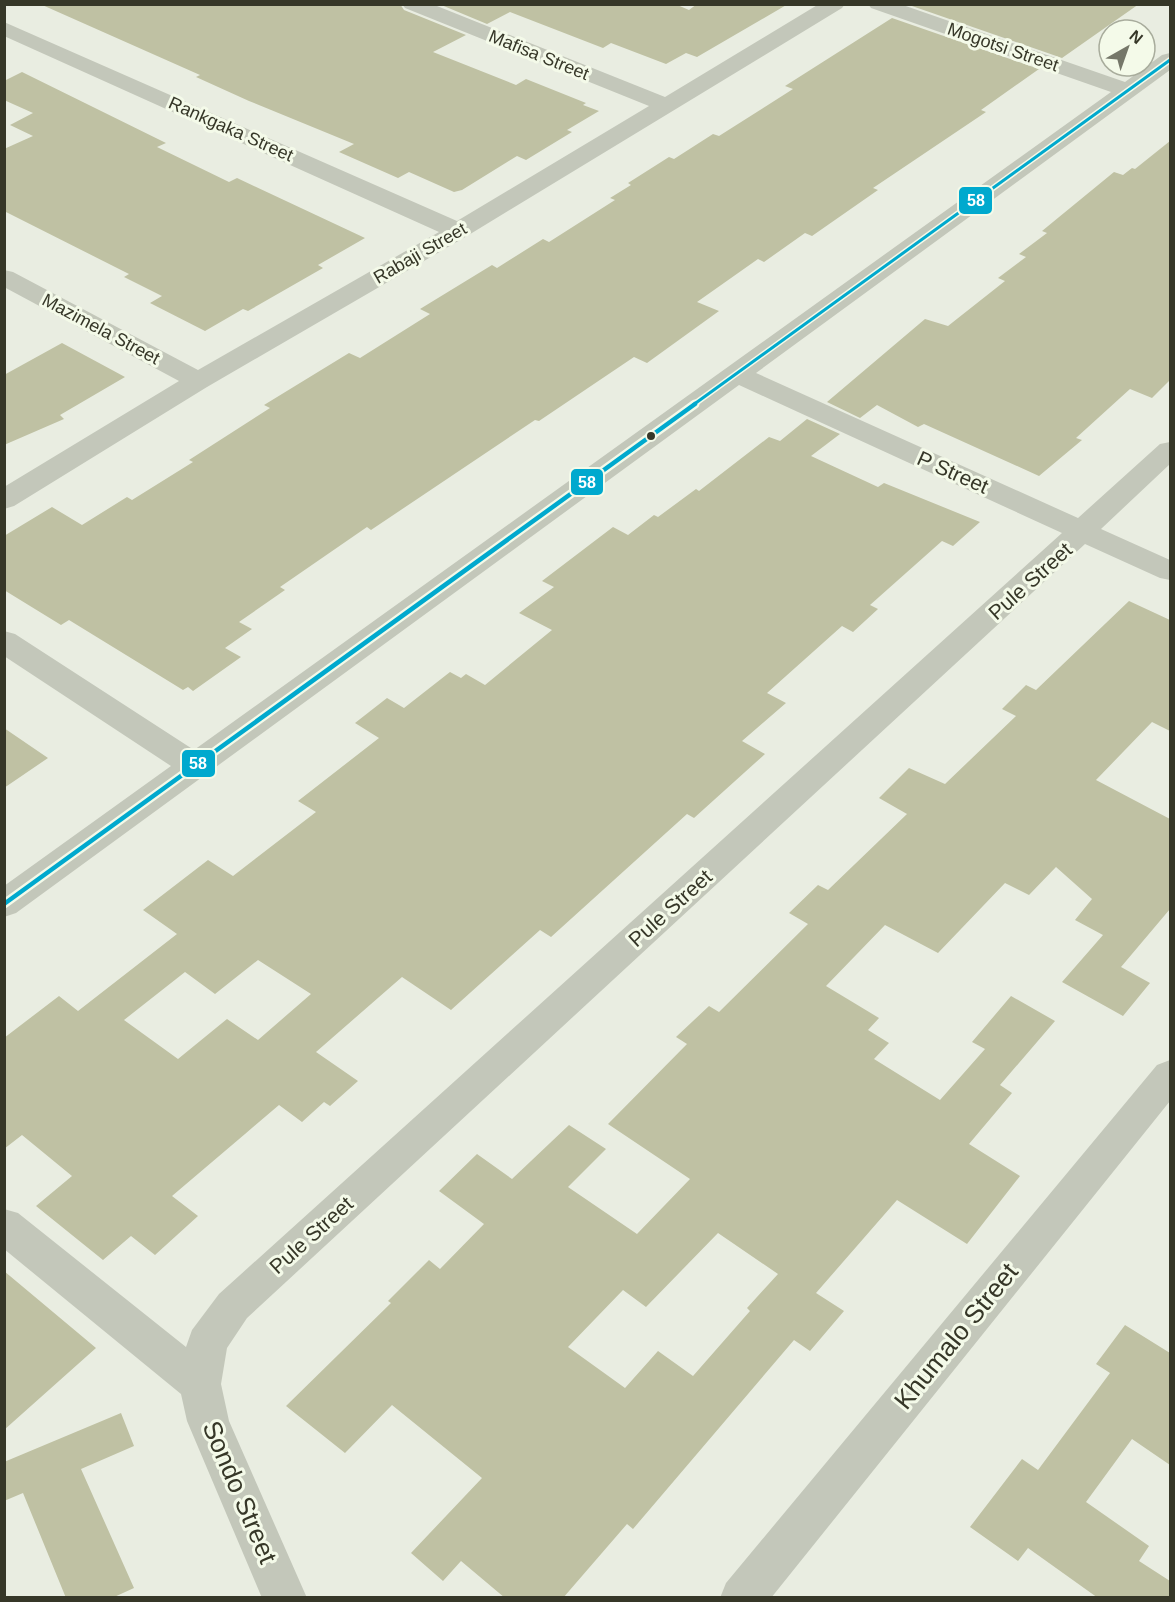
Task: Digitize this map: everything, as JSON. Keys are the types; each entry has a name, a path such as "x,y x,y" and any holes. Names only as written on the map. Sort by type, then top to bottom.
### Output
{"street":[{"name":"Mafisa Street","path":"412,4 665,105"},
{"name":"Rabaji Street","path":"4,500 198,381 458,231 835,4"},
{"name":"Mogotsi Street","path":"878,4 1127,90"},
{"name":"Rankgaka Street","path":"4,28 458,231"},
{"path":"4,904 1170,60"},
{"name":"Mazimela Street","path":"4,277 198,381"},
{"name":"P Street","path":"736,374 1170,571"},
{"name":"Pule Street","path":"200,1384 207,1343 233,1306 1170,450"},
{"path":"4,641 196,767"},
{"name":"Khumalo Street","path":"742,1598 1170,1075"},
{"path":"4,1225 200,1384"},
{"name":"Sondo Street","path":"200,1384 208,1421 285,1598"}],"building":[{"path":"40,4 400,4 404,10 466,35 433,52 516,85 526,79 586,103 583,105 599,111 567,130 572,132 526,160 517,156 462,190 454,192 409,172 398,178 339,152 354,144 249,101 196,77 200,75"},
{"path":"439,4 675,4 689,10 697,4 788,4 697,57 686,53 666,64 611,43 603,48 510,12 487,24"},
{"path":"914,4 1139,4 1119,18 1097,18 1097,33 1062,58 912,6"},
{"path":"892,18 1039,69 981,110 986,112 873,188 878,190 812,236 805,233 764,262 758,259 697,302 719,311 647,363 634,357 371,530 367,527 280,587 285,590 239,622 252,629 225,648 241,657 193,691 188,687 183,690 69,620 61,625 4,590 4,536 52,507 82,525 127,497 132,500 193,462 189,460 270,408 264,405 349,353 360,358 430,314 420,309 492,265 497,268 543,239 549,242 615,200 610,198 631,185 628,183 669,157 674,159 713,134 719,136 793,89 785,86"},
{"path":"22,72 166,143 157,147 229,182 237,178 365,238 318,265 323,268 248,311 243,309 205,331 150,303 162,296 124,277 129,274 4,211 4,149 33,136 10,125 33,113 4,100 4,81"},
{"path":"1170,141 1170,380 1152,398 1130,389 1076,438 1082,440 1039,476 924,424 918,427 877,405 860,418 827,402 925,319 948,326 1005,281 998,278 1026,257 1019,254 1047,233 1042,231 1114,172 1123,175 1132,168 1135,169"},
{"path":"62,343 125,377 60,415 64,419 4,445 4,375"},
{"path":"807,419 840,434 811,456 878,487 884,483 980,522 953,546 942,541 870,605 878,609 853,632 842,626 767,693 786,703 742,741 765,754 694,818 687,814 551,937 540,930 451,1010 402,977 316,1052 358,1081 330,1106 324,1102 302,1122 279,1105 172,1196 198,1216 155,1255 131,1236 103,1260 36,1206 72,1176 22,1135 4,1149 4,1038 59,996 78,1011 177,934 143,910 208,860 233,876 316,812 298,801 379,738 355,723 387,698 404,708 450,672 461,678 466,674 485,685 552,630 519,613 554,587 542,581 613,527 628,535 654,515 658,517 696,489 699,491 769,437 780,441","holes":["258,960 311,994 258,1040 227,1019 178,1059 124,1020 185,972 215,994"]},
{"path":"1129,601 1170,620 1170,731 1152,722 1096,780 1170,819 1170,909 1121,967 1150,983 1123,1016 1062,982 1103,935 1075,920 1092,899 1056,867 1029,895 1005,883 938,953 885,925 826,986 879,1018 868,1030 889,1043 874,1059 940,1100 985,1049 972,1042 1011,996 1055,1021 1000,1085 1012,1093 969,1144 1020,1176 967,1244 897,1200 816,1293 844,1311 810,1351 794,1340 633,1529 627,1524 563,1598 505,1598 461,1561 443,1581 411,1553 482,1478 392,1405 345,1453 286,1406 391,1303 388,1301 429,1260 440,1269 484,1224 439,1191 477,1154 512,1179 569,1125 606,1149 568,1187 637,1234 690,1179 608,1124 687,1044 676,1037 709,1006 719,1012 808,924 789,913 818,885 828,890 907,814 879,798 909,768 945,784 1016,716 1002,709 1026,685 1036,690","holes":["718,1233 778,1274 747,1308 750,1311 693,1376 658,1351 625,1388 568,1347 623,1290 646,1307"]},
{"path":"4,728 48,758 4,788"},
{"path":"4,1271 96,1348 4,1430"},
{"path":"1125,1325 1170,1353 1170,1465 1132,1439 1086,1502 1149,1546 1139,1561 1170,1581 1170,1598 1098,1598 1028,1548 1018,1561 970,1527 1022,1459 1038,1470 1110,1373 1096,1364"},
{"path":"121,1413 134,1446 81,1469 134,1588 112,1598 66,1598 23,1493 4,1501 4,1462"}],"transit line":[{"name":"58","path":"4,904 1170,60"}]}
